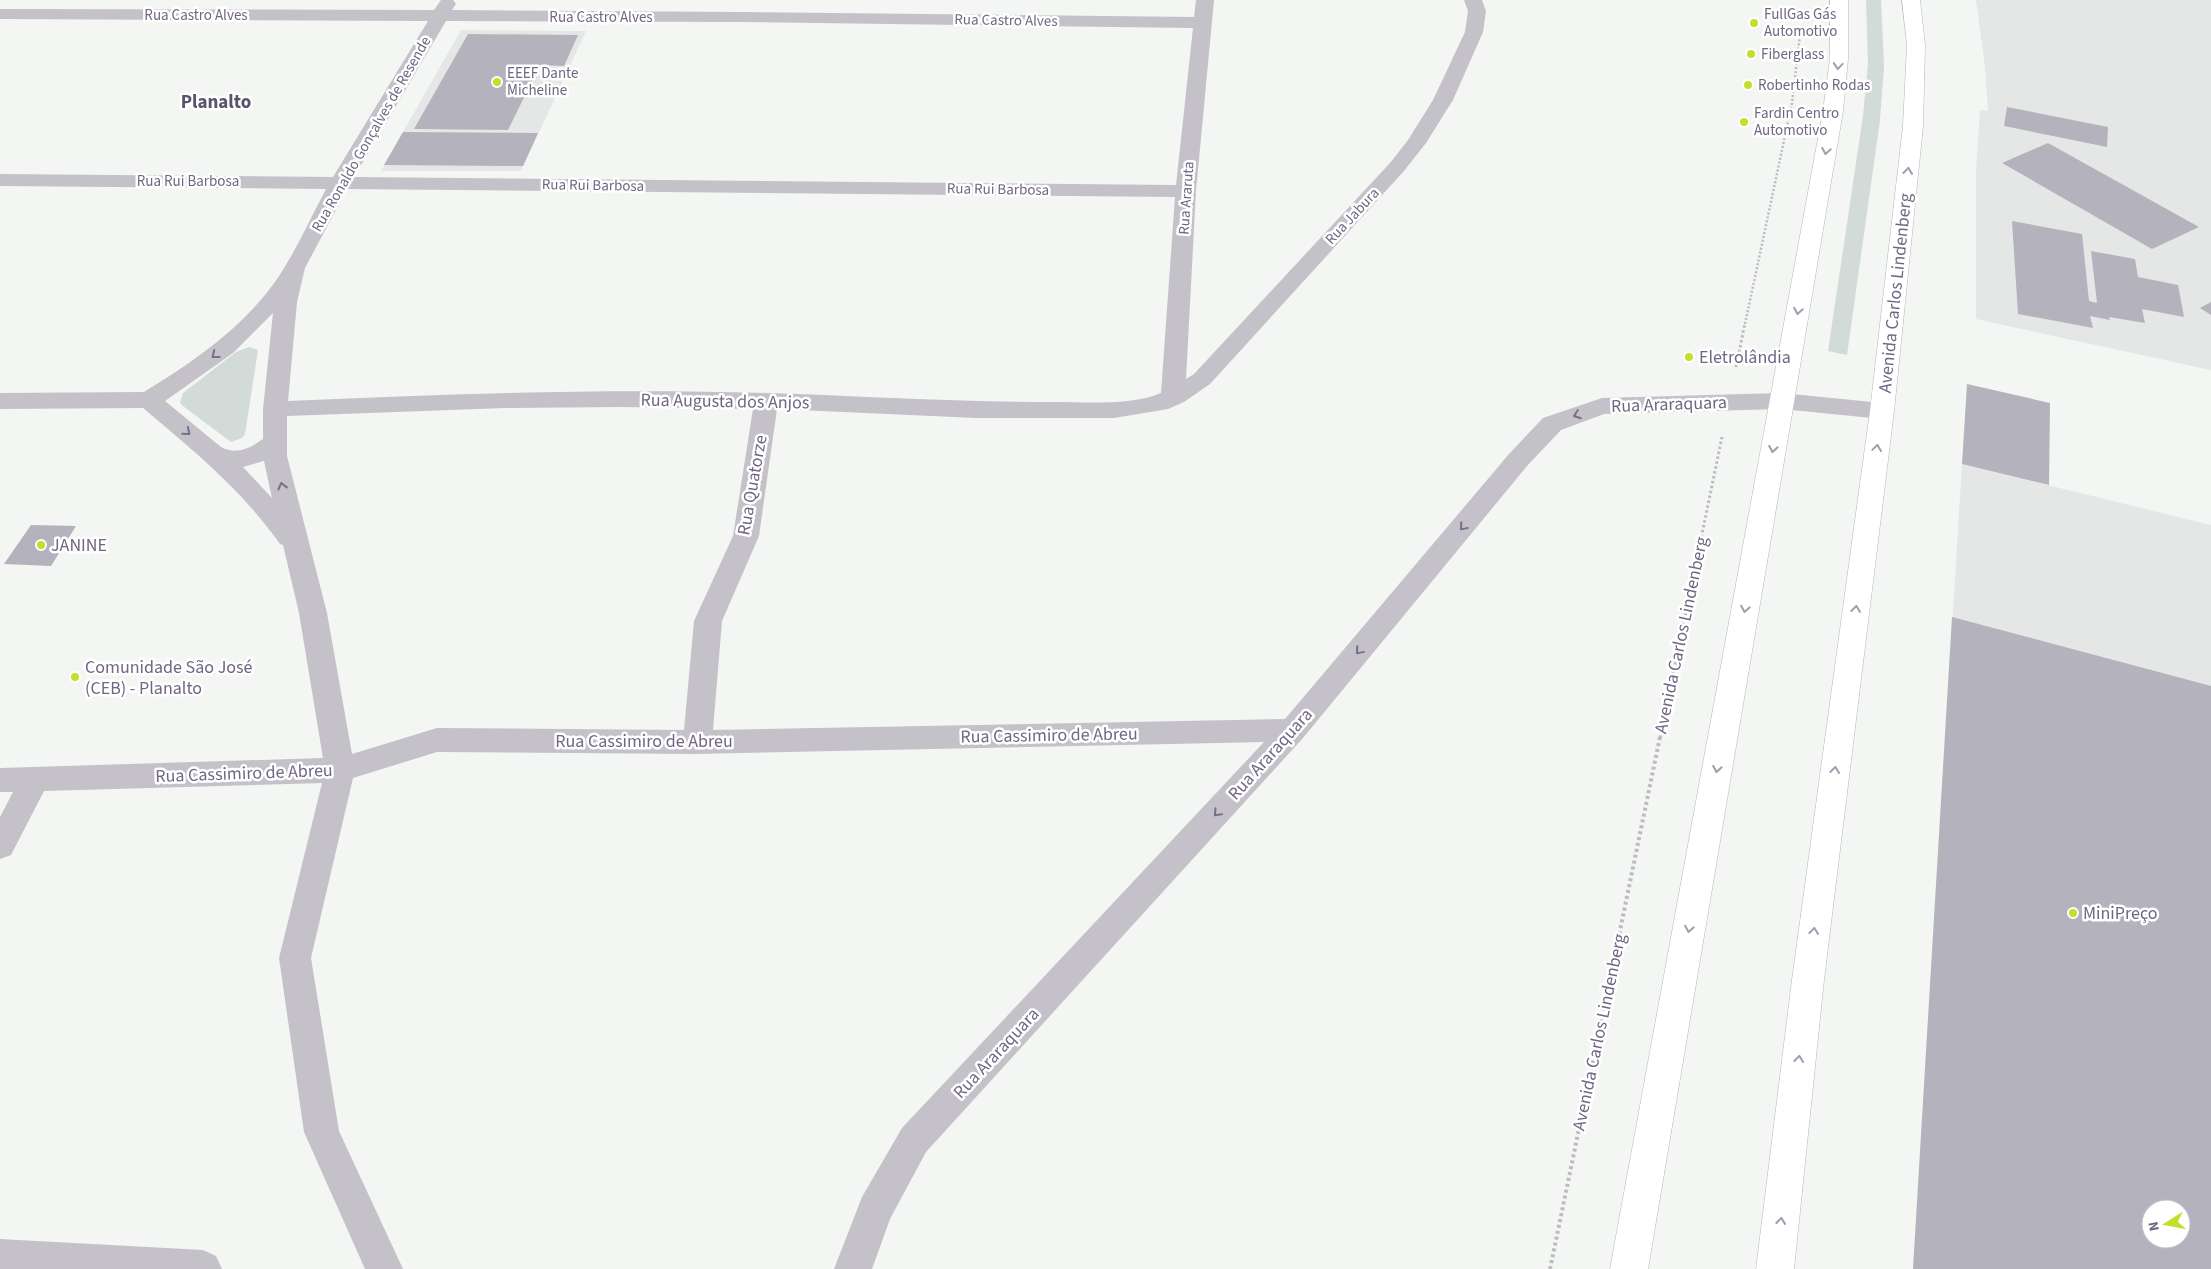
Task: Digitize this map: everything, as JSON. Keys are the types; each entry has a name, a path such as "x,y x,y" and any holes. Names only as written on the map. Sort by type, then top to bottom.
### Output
{"main road":[{"path":"1630,1269 1833,111 1839,59 1839,0"},
{"name":"Avenida Carlos Lindenberg","path":"1775,1269 1808,980 1882,411 1915,107 1916,45 1911,0"}],"street":[{"path":"78,14 90,0"},
{"name":"Rua Ronaldo Gonçalves de Resende","path":"298,550 268,508 246,482 149,400 215,356 243,332 282,290 296,269 340,183 450,0"},
{"path":"872,18 876,0"},
{"name":"Rua Araruta","path":"1173,397 1186,191 1205,0"},
{"name":"Rua Jabura","path":"1173,397 1190,389 1202,379 1397,167 1416,143 1443,100 1474,32 1477,11 1473,0"},
{"name":"Rua Castro Alves","path":"0,14 440,16 743,8 872,18 1202,23"},
{"name":"Rua Rui Barbosa","path":"0,180 1186,191"},
{"name":"Rua Ronaldo Gonçalves de Resende","path":"296,269 286,302 282,335 275,409 275,456 313,613 340,770 295,958 322,1132 384,1269"},
{"path":"243,332 263,327 272,328 282,335"},
{"name":"Rua Augusta dos Anjos","path":"275,409 505,400 619,399 766,401 976,410 1067,411 1137,408 1173,397"},
{"path":"0,402 149,400"},
{"name":"Rua Quatorze","path":"697,742 708,621 746,536 766,401"},
{"name":"Rua Araraquara","path":"853,1269 875,1210 914,1140 1293,730 1518,460 1552,424 1602,406 1782,401 1882,411"},
{"path":"212,453 220,458 232,460 245,458 257,455 275,442"},
{"name":"Rua Cassimiro de Abreu","path":"0,780 340,770 438,740 697,742 1293,730"},
{"path":"0,846 36,780"},
{"path":"0,1258 203,1269"}],"path":[{"name":"Avenida Carlos Lindenberg","path":"1550,1269 1792,103 1801,28"}],"shaded area":[{"path":"1866,0 1881,0 1884,66 1880,120 1847,355 1828,351 1863,116 1868,63"},
{"path":"1976,0 2211,0 2211,370 1976,319 1976,172 1980,110 1988,111 1985,67"},
{"name":"EEEF Dante Micheline","path":"461,30 586,31 521,171 381,171"},
{"path":"249,347 258,350 245,434 242,438 231,442 180,403 183,393 236,352"},
{"name":"MiniPreço","path":"1962,464 2211,525 2211,1269 1913,1269"}],"building":[{"path":"468,34 578,35 564,66 540,65 508,130 414,129"},
{"path":"2007,107 2108,127 2107,147 2004,126"},
{"path":"403,132 538,133 523,166 384,165"},
{"path":"2048,143 2199,227 2152,249 2002,163"},
{"path":"2012,221 2082,234 2089,301 2097,303 2091,251 2135,259 2138,277 2178,285 2184,317 2142,309 2145,323 2090,316 2093,328 2018,314"},
{"path":"2211,302 2211,315 2200,308"},
{"path":"1967,384 2050,403 2049,485 1962,464"},
{"name":"JANINE","path":"31,525 76,526 51,566 4,564"},
{"name":"MiniPreço","path":"1952,617 2211,686 2211,1269 1913,1269"}],"place":[{"name":"FullGas Gás Automotivo","path":"1754,23"},
{"name":"Fiberglass","path":"1751,54"},
{"name":"EEEF Dante Micheline","path":"497,82"},
{"name":"Robertinho Rodas","path":"1748,85"},
{"name":"Fardin Centro Automotivo","path":"1744,122"},
{"name":"Eletrolândia","path":"1689,357"},
{"name":"JANINE","path":"41,545"},
{"name":"Comunidade São José (CEB) - Planalto","path":"75,677"},
{"name":"MiniPreço","path":"2073,913"}],"district":[{"name":"Planalto","path":"216,101"}]}
